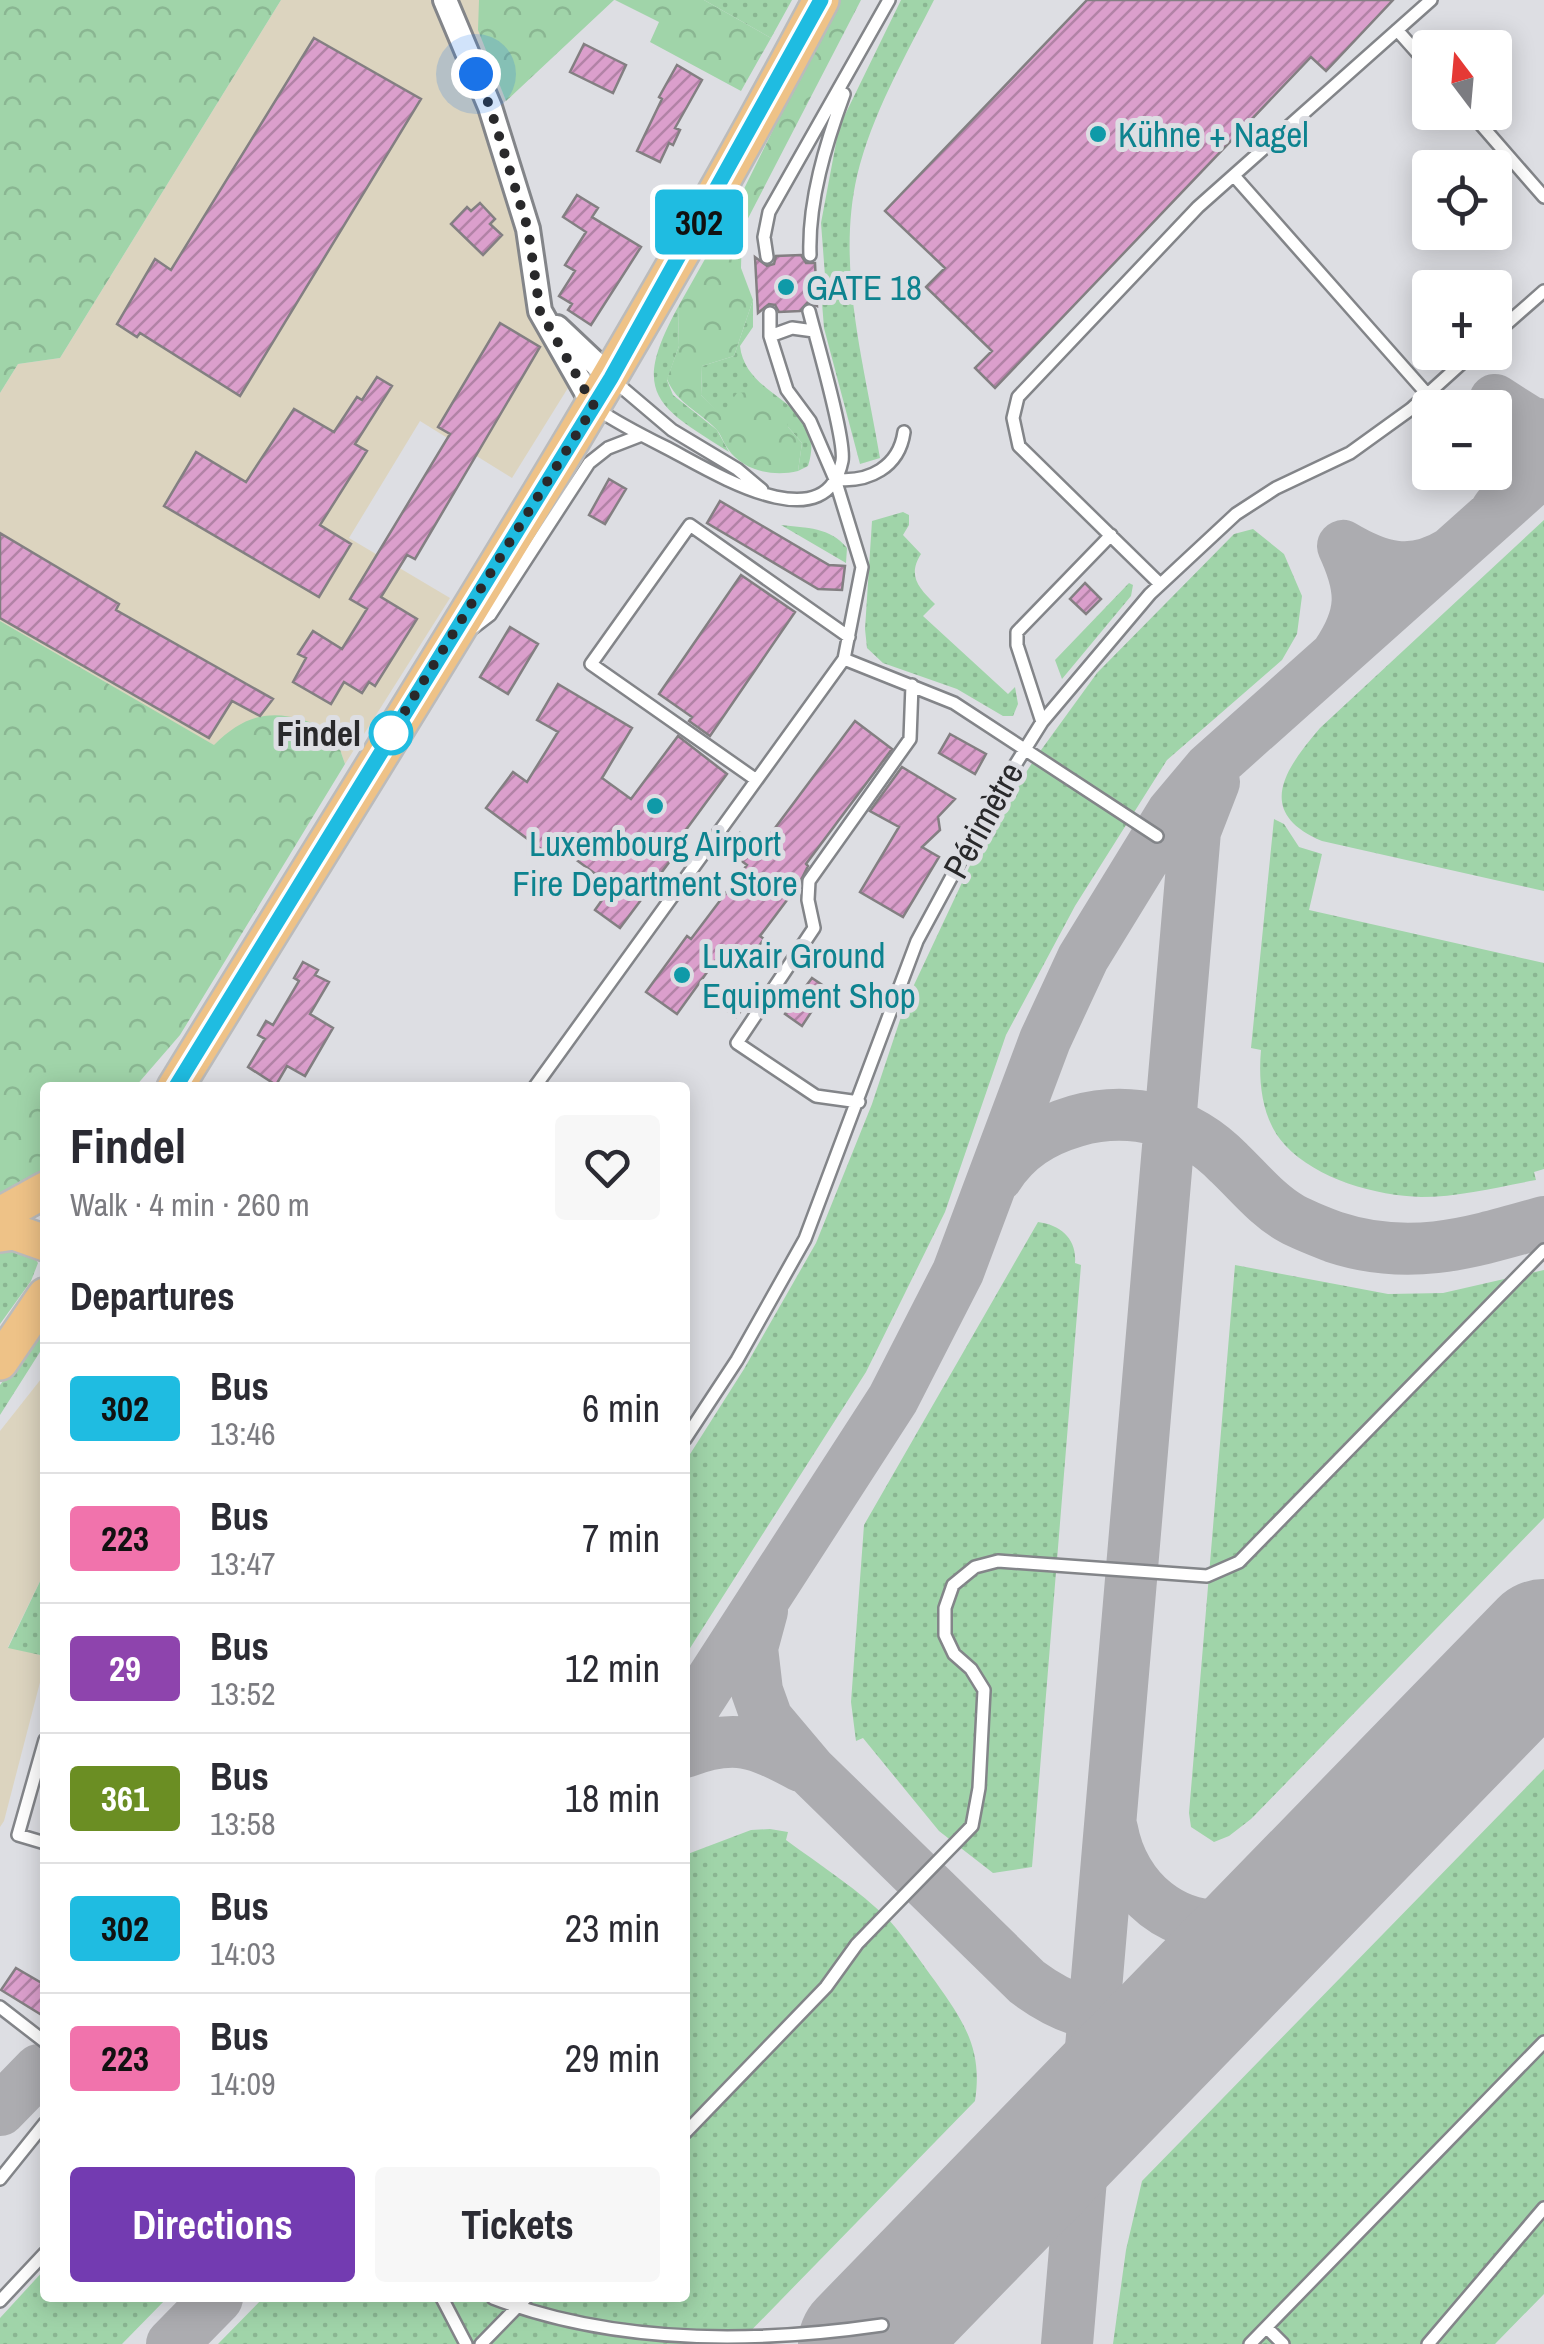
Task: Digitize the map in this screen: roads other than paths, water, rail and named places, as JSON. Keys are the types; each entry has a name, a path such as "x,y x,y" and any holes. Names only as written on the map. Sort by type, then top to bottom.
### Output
{"main road":[{"path":"179,1082 602,392 821,0"},
{"path":"0,1215 40,1195"},
{"path":"0,1234 14,1232 40,1241"},
{"path":"0,1362 40,1303"}],"street":[{"path":"448,2 490,107 522,212 540,311 602,392"},
{"path":"540,311 602,392"}],"lane":[{"path":"767,257 764,237 769,212 889,0"},
{"path":"1160,584 1019,446 1014,433 1014,408 1032,380 1198,207 1431,0"},
{"path":"1397,30 1412,47"},
{"path":"810,255 812,219 832,127 854,66"},
{"path":"1486,130 1544,197"},
{"path":"1234,177 1423,390"},
{"path":"1512,319 1544,291"},
{"path":"602,392 640,436 728,482 795,501 812,499 835,479 843,449 809,311"},
{"path":"538,1082 844,658 862,568 835,479 810,421 786,390 770,336 770,312"},
{"path":"770,336 792,328 814,331"},
{"name":"Périmètre","path":"1431,390 1454,370"},
{"path":"602,392 737,469 766,493"},
{"name":"Périmètre","path":"690,1431 805,1239 917,941 1023,749 1042,722 1160,584 1236,514 1276,488 1350,452 1412,405"},
{"path":"835,479 869,476 890,464 899,454 904,432"},
{"path":"444,647 490,615 589,462 608,448 640,436"},
{"path":"755,780 591,664 690,525 849,636"},
{"path":"1042,722 1017,645 1017,632 1111,535"},
{"path":"844,658 954,704 1157,836"},
{"path":"859,1102 816,1096 737,1043 814,928 808,900 809,881 910,739 912,685"},
{"path":"690,2128 826,1987 856,1944 972,1826 979,1788 984,1690 954,1654 945,1634 945,1608 953,1585 975,1567 998,1561 1206,1576 1224,1571 1239,1562 1544,1250"},
{"path":"40,1758 18,1835 40,1841"},
{"path":"0,2008 40,2038"},
{"path":"1250,2344 1544,2042"},
{"path":"0,2180 40,2129"},
{"path":"1428,2344 1544,2208"},
{"path":"0,2301 40,2258"},
{"path":"444,2302 466,2344"},
{"path":"502,2302 548,2321 642,2340 751,2340 882,2324"},
{"path":"481,2344 522,2302"},
{"path":"1266,2328 1283,2344"}],"place":[{"name":"Kühne + Nagel","path":"1098,134"},
{"name":"GATE 18","path":"786,287"},
{"name":"Findel","path":"391,733"},
{"name":"Luxembourg Airport Fire Department Store","path":"655,806"},
{"name":"Luxair Ground Equipment Shop","path":"682,975"}]}
